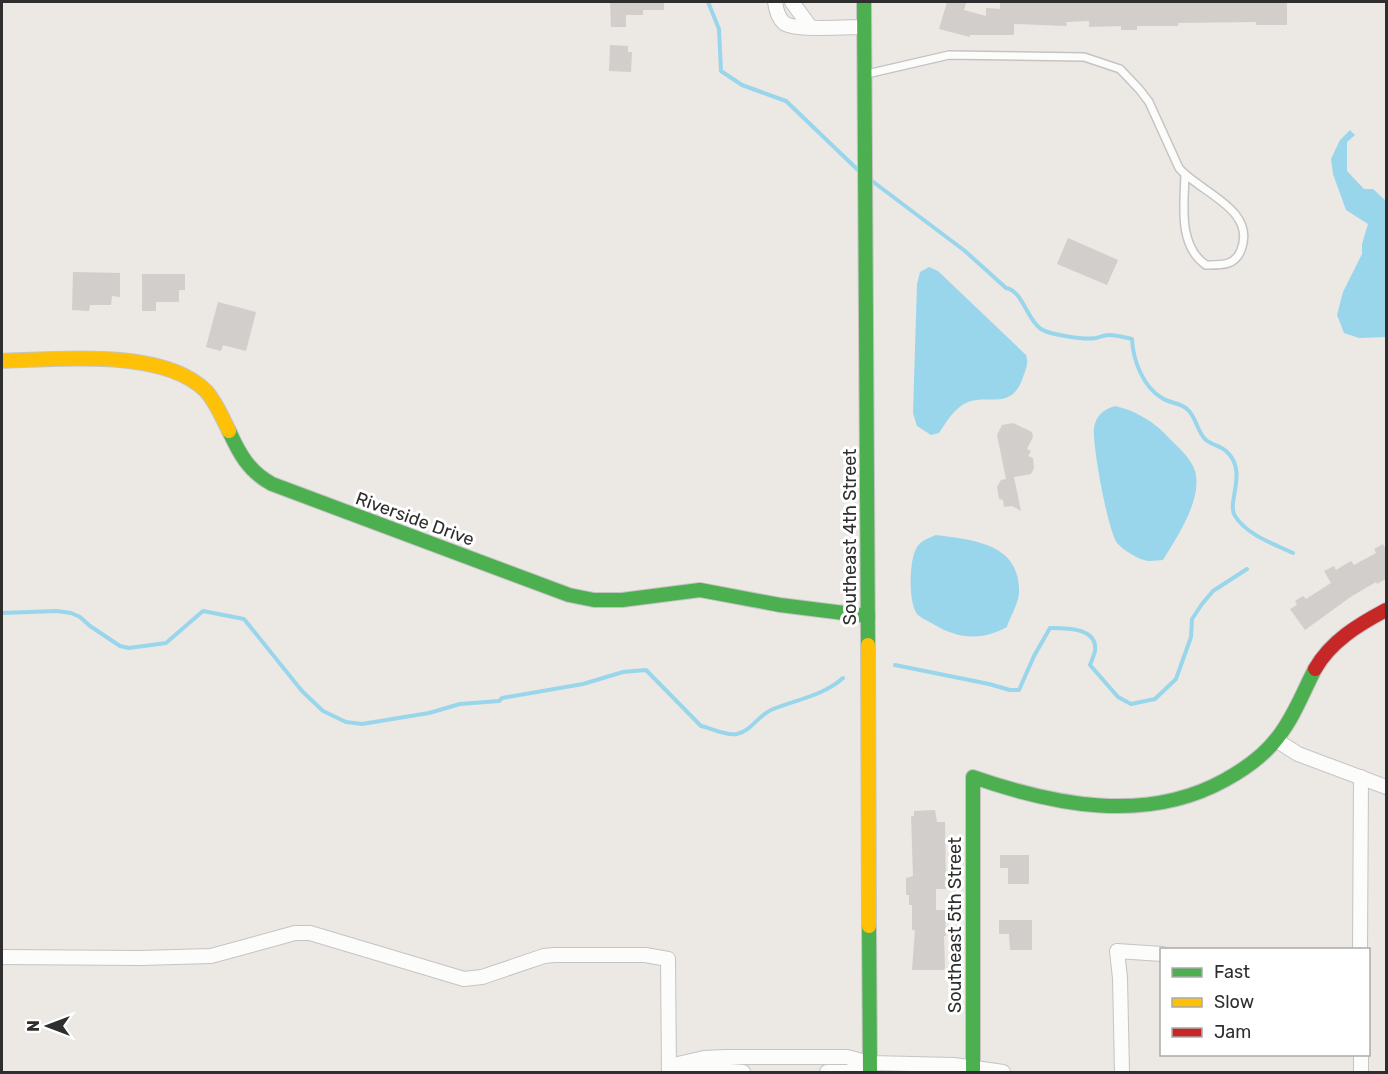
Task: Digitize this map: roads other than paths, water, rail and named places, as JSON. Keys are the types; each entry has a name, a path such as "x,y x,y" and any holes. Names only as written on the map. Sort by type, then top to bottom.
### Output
{"street":[{"path":"775,2 783,23 795,27 864,27"},
{"path":"792,2 812,28"},
{"name":"Southeast 4th Street","path":"864,2 870,1068"},
{"name":"Riverside Drive","path":"2,361 125,360 146,363 176,372 203,388 221,414 250,468 270,483 569,595 605,600 638,599 700,590 780,605 868,616"},
{"path":"1386,610 1336,642 1326,654 1276,740 1298,754 1386,787"},
{"name":"Southeast 5th Street","path":"973,1070 973,777 1003,788 1088,806 1160,805 1200,793 1225,782 1260,756 1276,740"},
{"path":"1360,948 1361,777"},
{"path":"2,957 211,956 296,933 310,933 464,980 482,977 554,955 645,955 668,959 669,1069"},
{"path":"1122,1072 1120,978 1117,951 1160,954"},
{"path":"1360,1072 1361,1056"},
{"path":"669,1069 704,1058 725,1057 847,1057 870,1068"},
{"path":"827,1072 848,1072 870,1068 1003,1072"},
{"path":"669,1069 743,1072"}],"lane":[{"path":"864,75 949,55 1084,57 1120,69 1149,102 1179,168 1234,213 1242,225 1244,241 1238,258 1232,262 1206,265 1192,253 1185,228 1185,175"}],"water":[{"path":"1350,130 1355,135 1347,142 1347,171 1364,189 1373,189 1386,201 1386,337 1359,338 1344,333 1337,315 1343,292 1362,254 1362,244 1368,224 1346,210 1333,174 1331,159 1340,140"},
{"path":"929,267 938,271 1026,355 1027,361 1023,377 1013,394 1006,398 968,402 955,411 939,433 931,435 917,426 913,413 917,284 920,272"},
{"path":"1115,406 1137,414 1158,427 1184,453 1195,471 1196,482 1192,505 1163,560 1149,561 1137,557 1119,545 1113,535 1101,487 1094,428 1101,414"},
{"path":"936,535 979,542 1003,554 1012,563 1017,576 1019,596 1007,627 988,635 961,635 942,629 917,614 911,591 912,561 917,547"}],"waterway":[{"path":"708,2 719,29 721,71 742,85 786,101 859,171"},
{"path":"872,181 965,251 1006,288 1017,294 1036,325 1041,329 1076,338 1096,338 1109,335 1132,339 1134,356 1149,387 1165,400 1182,405 1187,409 1206,440 1224,449 1233,459 1237,477 1233,510 1240,523 1254,534 1293,553"},
{"path":"895,665 1019,690 1050,628 1072,629 1091,637 1095,643 1095,651 1090,665 1118,697 1131,704 1155,699 1176,679 1191,637 1192,619 1202,604 1213,591 1247,569"},
{"path":"2,613 57,611 71,613 120,646 129,648 166,643 203,611 244,619 302,691 323,711 346,722 362,724 429,713 460,704 499,701 502,698 583,684 623,672 646,670 701,726 723,733 737,734 746,730 771,710 818,693 843,678"}]}
